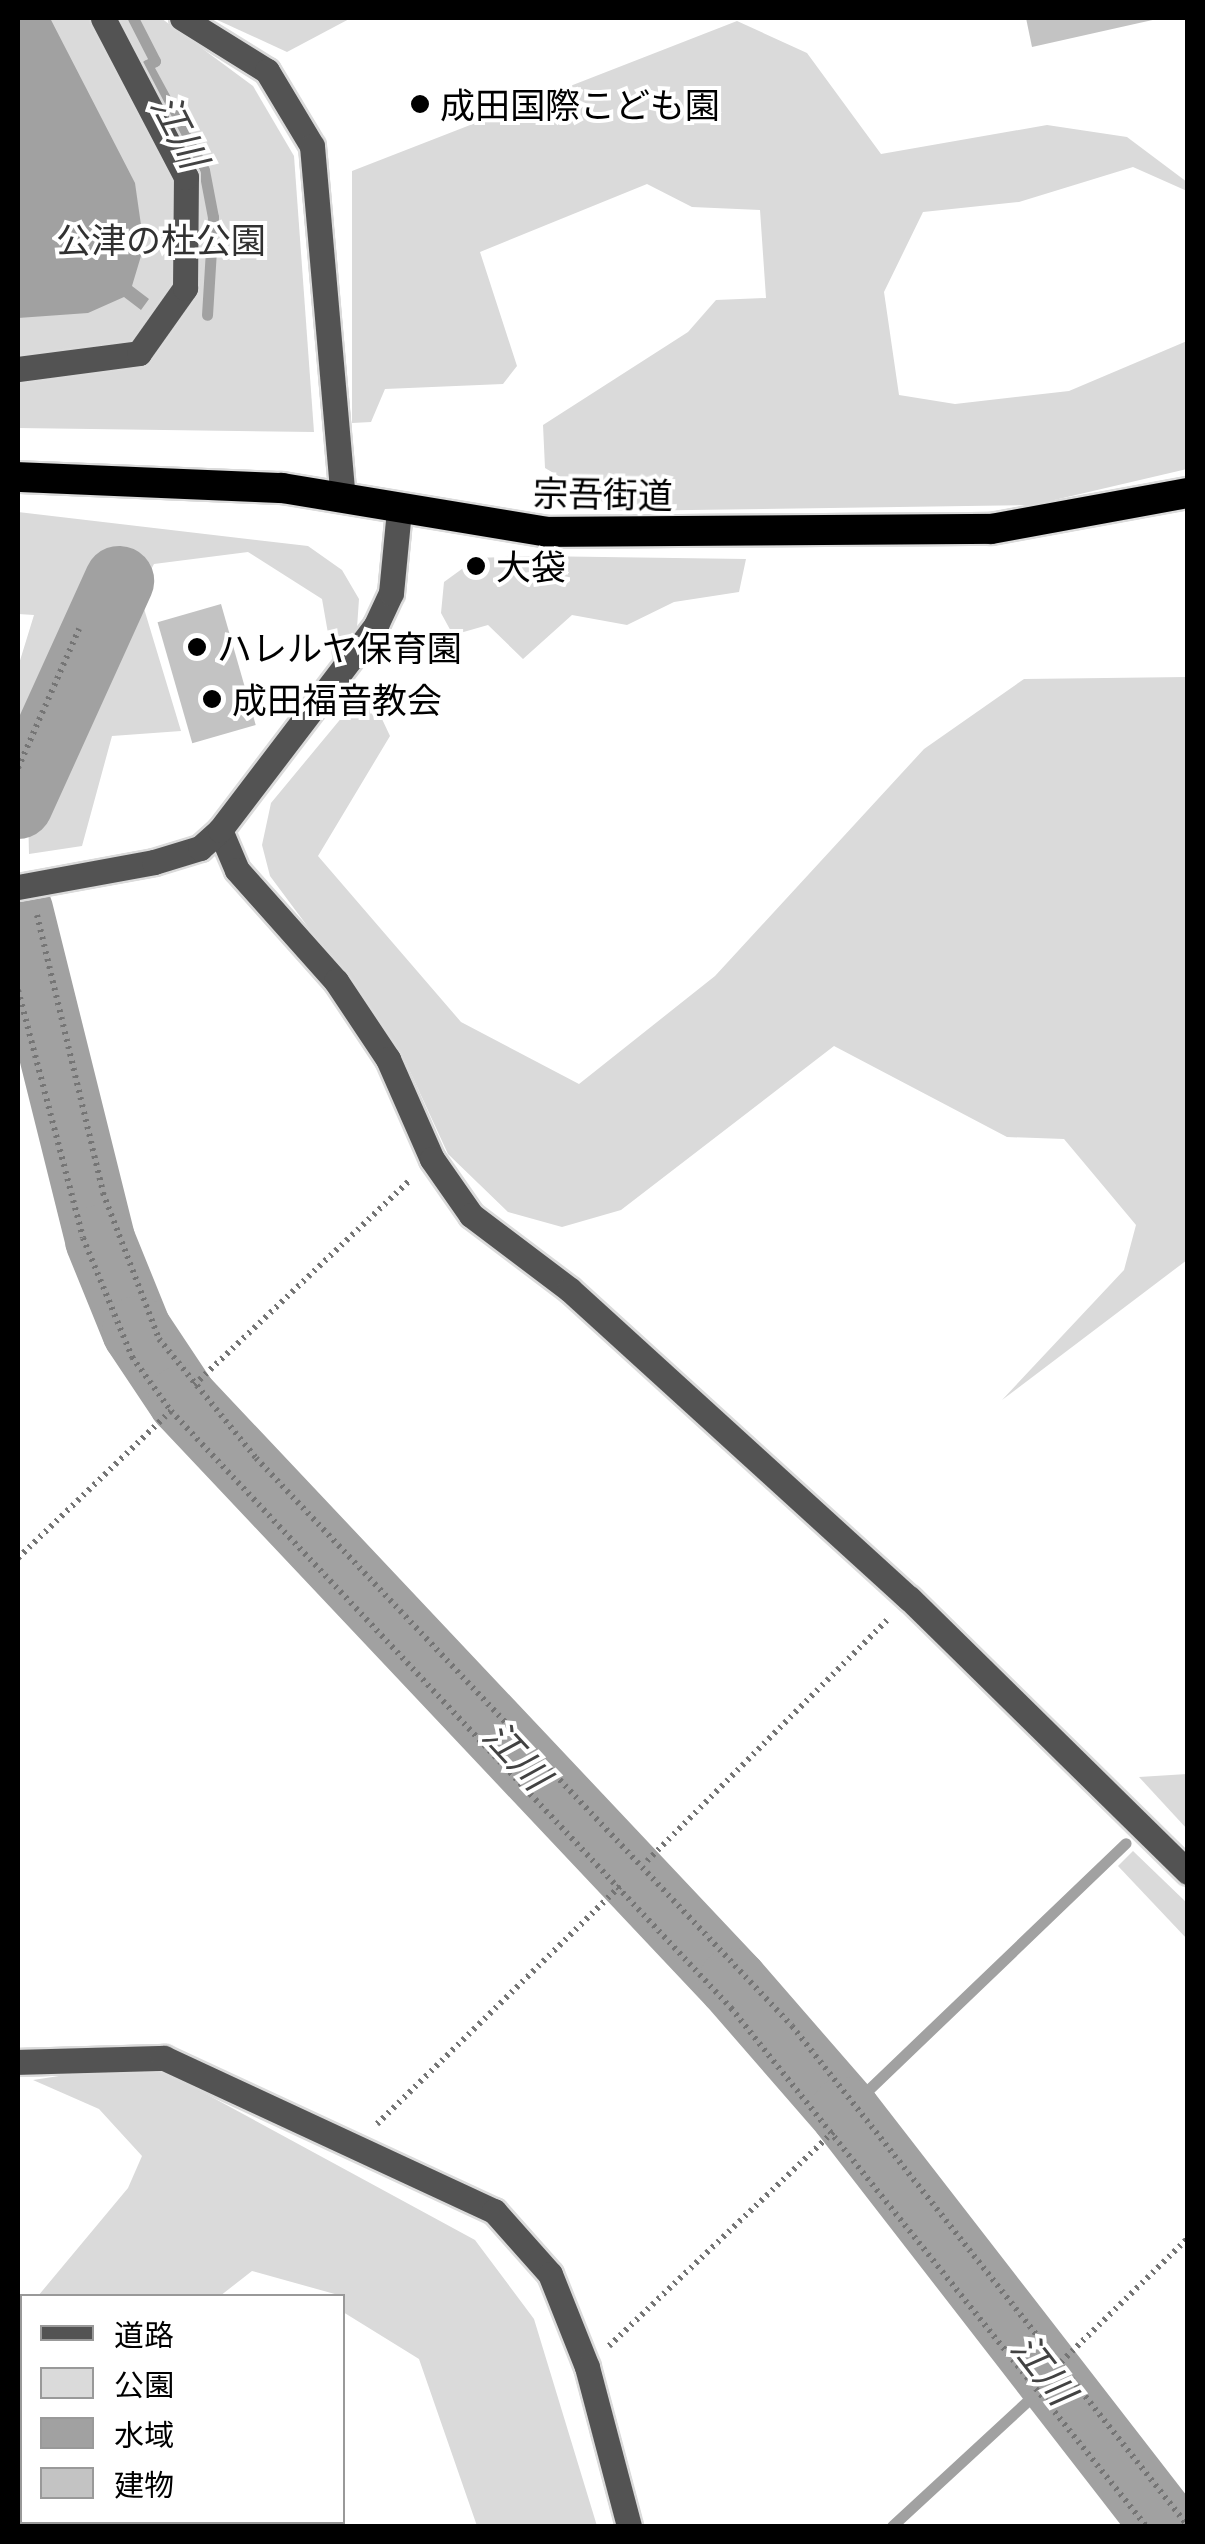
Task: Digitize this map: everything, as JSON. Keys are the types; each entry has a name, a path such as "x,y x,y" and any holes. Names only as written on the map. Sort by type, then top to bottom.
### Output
{"highway":[{"name":"宗吾街道","path":"18,477 183,478 342,498 548,532 888,532 1054,523 1188,494"}],"street":[{"path":"18,369 139,352 185,288 186,176 103,18"},
{"path":"182,18 267,71 312,146 342,498"},
{"path":"21,886 154,862 200,848 220,830 376,625 390,593 399,510"},
{"path":"220,830 237,870 336,981 388,1059 432,1159 471,1215 570,1290 909,1598 1188,1872"},
{"path":"18,2062 164,2058 494,2212 530,2247 587,2367 629,2526"}],"path":[{"path":"18,768 79,628"},
{"path":"38,917 118,1242 159,1339 194,1386 646,1861 858,2102 1188,2526"},
{"path":"18,990 82,1238 132,1357 171,1410 622,1884 836,2129 1146,2526"},
{"path":"194,1386 432,1159"},
{"path":"18,1558 171,1410"},
{"path":"646,1861 909,1598"},
{"path":"367,2150 381,2114 622,1884"},
{"path":"587,2367 836,2129"},
{"path":"1061,2362 1188,2238"}],"green space":[{"name":"公津の杜公園","path":"18,18 161,18 253,86 294,156 314,432 18,428"},
{"path":"213,18 351,18 287,52"},
{"path":"737,21 807,53 881,154 1047,125 1127,137 1187,182 1187,191 1133,167 1019,202 923,212 884,292 899,395 955,404 1069,391 1187,341 1187,469 1033,505 618,511 545,468 543,425 688,332 716,300 766,298 760,210 692,207 647,184 480,252 517,366 503,384 385,389 371,422 352,423 352,171"},
{"path":"18,512 308,546 342,570 359,599 357,628 333,662 322,599 248,552 154,564 139,592 181,731 112,736 82,846 29,854 28,814 127,593 124,581 108,577 90,619 73,620 18,750 18,667 34,615 18,614"},
{"path":"477,558 746,559 739,592 674,602 627,625 572,615 523,659 488,625 453,635 441,613 444,582"},
{"path":"1187,677 1187,1260 1002,1400 1124,1270 1136,1225 1064,1139 1007,1137 834,1046 621,1210 562,1227 508,1212 448,1154 401,1052 270,876 262,845 271,803 367,687 390,736 318,856 461,1022 579,1084 715,976 924,749 1024,679"},
{"path":"1188,1774 1187,1829 1139,1777"},
{"path":"1133,1851 1187,1903 1187,1939 1118,1866"},
{"path":"104,2069 160,2069 475,2240 534,2319 597,2526 477,2526 419,2359 345,2313 345,2294 252,2271 223,2294 40,2294 128,2188 142,2156 99,2109 33,2080"},
{"path":"20,2421 20,2524 48,2526 18,2526"}],"water":[{"path":"18,18 50,18 135,183 144,246 132,286 149,299 141,310 124,297 88,313 18,318"}],"building":[{"path":"1026,18 1157,18 1157,19 1032,47"},
{"path":"221,604 256,725 192,743 158,622"}],"waterway":[{"name":"江川","path":"133,18 155,61 147,65 204,170 213,217 207,315"},
{"name":"江川","path":"18,804 119,581"},
{"name":"江川","path":"18,910 100,1240 137,1331 183,1400 733,1983 845,2112 1166,2526"},
{"path":"865,2093 1126,1843"},
{"name":"江川","path":"845,2112 850,2107"},
{"name":"江川","path":"1048,2382 1052,2379"},
{"path":"892,2526 1034,2395"}],"place":[{"name":"成田国際こども園","path":"420,104"},
{"name":"大袋","path":"476,566"},
{"name":"ハレルヤ保育園","path":"197,647"},
{"name":"成田福音教会","path":"212,699"}]}
